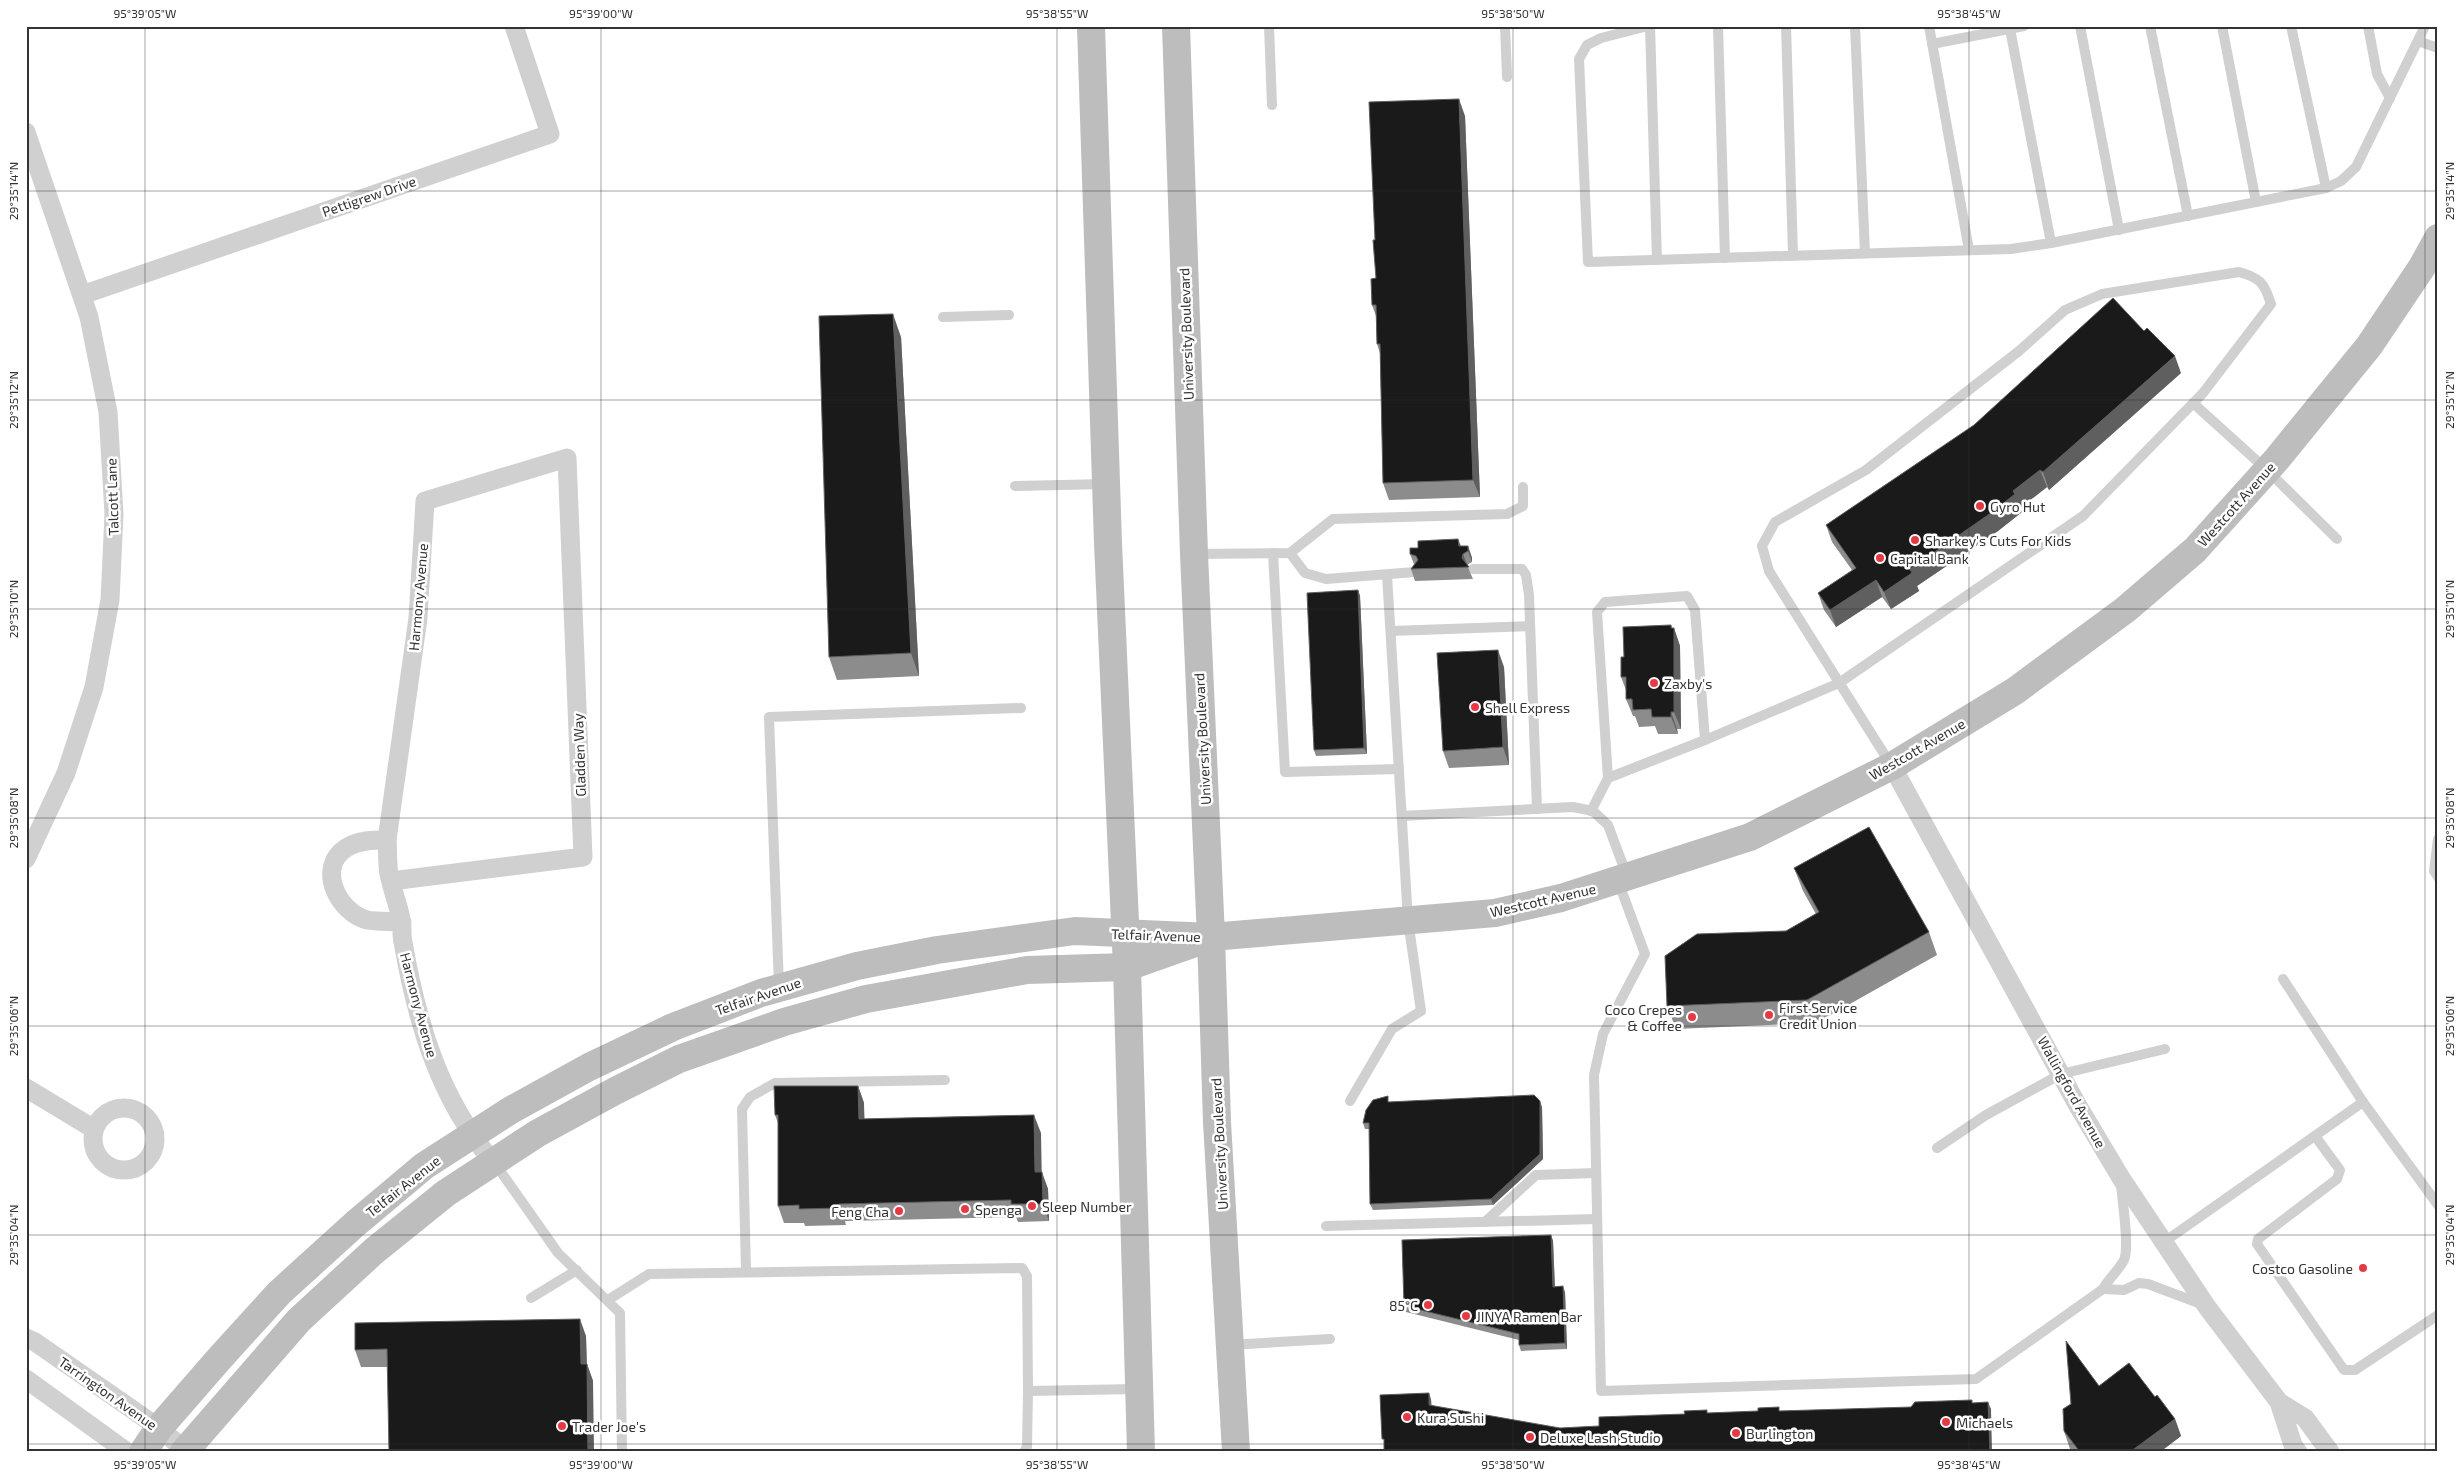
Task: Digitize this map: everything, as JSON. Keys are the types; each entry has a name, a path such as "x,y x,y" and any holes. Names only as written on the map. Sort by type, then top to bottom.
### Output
{"street":[{"name":"Pettigrew Drive","path":"82,295 550,134 514,26"},
{"path":"1091,26 1106,484 1125,934 1141,1452"},
{"name":"University Boulevard","path":"1176,26 1194,554 1217,1122 1236,1452"},
{"name":"Talcott Lane","path":"26,132 89,317 108,412 114,514 110,600 94,687 66,773 26,859"},
{"name":"Westcott Avenue","path":"1211,937 1495,912 1561,898 1623,880 1750,837 1892,766 2016,691 2126,610 2195,550 2267,470 2370,346 2426,269 2438,238"},
{"name":"Harmony Avenue","path":"493,1162 471,1136 442,1085 425,1038 403,943 402,922 391,881 387,840 418,618 425,501 567,458"},
{"name":"Gladden Way","path":"391,881 583,857 567,458"},
{"name":"Wallingford Avenue","path":"1892,766 2061,1074 2121,1178 2207,1307 2279,1402 2293,1444 2298,1452"},
{"path":"387,840 365,840 346,848 336,860 332,876 333,888 339,902 367,920 402,922"},
{"name":"Telfair Avenue","path":"143,1452 160,1428 279,1294 354,1224 424,1166 511,1110 597,1063 673,1027 761,992 857,966 937,950 1075,931 1211,937"},
{"name":"Telfair Avenue","path":"186,1451 299,1320 374,1251 446,1193 538,1134 615,1091 679,1059 784,1022 866,999 931,985 1027,970 1126,967 1211,937"},
{"path":"26,1088 94,1129"},
{"name":"Tarrington Avenue","path":"26,1338 160,1428 186,1451"},
{"path":"26,1379 127,1452"},
{"name":"Wallingford Avenue","path":"2279,1402 2305,1418 2330,1452"},
{"path":"1139,1418 1152,1452"}],"lane":[{"path":"1269,26 1272,105"},
{"path":"1505,26 1508,77"},
{"path":"1657,260 1649,26 1601,38 1587,45 1579,59 1588,262 1657,260 1793,256 1865,253 2011,249 2119,230 2326,188 2341,181 2356,167 2425,26"},
{"path":"1718,26 1724,258"},
{"path":"1786,26 1793,256"},
{"path":"1854,26 1865,253"},
{"path":"1929,26 1969,250"},
{"path":"1932,44 2024,26"},
{"path":"2080,26 2119,230"},
{"path":"2150,26 2188,216"},
{"path":"2222,26 2256,202"},
{"path":"2291,26 2326,188"},
{"path":"2368,26 2377,74 2390,98"},
{"path":"2010,29 2051,243"},
{"path":"2418,41 2438,48"},
{"path":"1608,778 1706,740 1839,683 2084,516 2193,404 2271,304 2267,290 2257,277 2239,272 2102,294 2065,310 2019,351 1866,470 1775,522 1762,546 1768,571 1839,683 1892,766"},
{"path":"943,317 1009,315"},
{"path":"2193,404 2267,470 2337,539"},
{"path":"1015,486 1106,484"},
{"path":"1194,554 1290,553 1333,519 1508,514 1523,506 1523,487"},
{"path":"1273,553 1285,772 1399,769"},
{"path":"1290,553 1305,572 1326,578 1415,572"},
{"path":"1473,569 1522,569 1526,575 1529,596 1537,809"},
{"path":"1350,1101 1392,1029 1421,1011 1408,920 1387,575"},
{"path":"1590,811 1608,778 1597,612 1605,602 1687,596 1695,610 1706,740"},
{"path":"1391,631 1530,626"},
{"path":"779,988 769,717 1021,708"},
{"path":"1402,816 1573,807 1590,811 1608,825 1645,954 1603,1034 1594,1075 1601,1391 1976,1379 2103,1289 2112,1274 2119,1268 2126,1252 2121,1178"},
{"path":"2438,838 2434,871 2438,877"},
{"path":"2283,979 2363,1102 2438,1205"},
{"path":"1937,1148 1986,1115 2061,1074 2165,1048"},
{"path":"746,1271 742,1109 750,1097 775,1083 945,1080"},
{"path":"2164,1242 2363,1102"},
{"path":"2315,1136 2340,1170 2337,1179 2258,1239 2257,1244 2344,1370 2355,1370 2438,1315"},
{"path":"493,1162 558,1253 620,1313 622,1452"},
{"path":"1486,1222 1536,1175 1596,1173"},
{"path":"1326,1226 1598,1219"},
{"path":"608,1300 649,1274 1022,1268 1027,1276 1028,1391 1027,1447 1024,1452"},
{"path":"531,1298 576,1270"},
{"path":"2103,1289 2124,1290 2139,1283 2148,1284 2207,1307"},
{"path":"1229,1345 1330,1339"},
{"path":"1028,1391 1138,1388"}],"building":[{"path":"1459,99 1473,480 1383,483 1380,344 1377,344 1376,305 1372,305 1371,279 1376,278 1369,102"},
{"path":"2113,298 2144,331 2147,328 2175,356 2043,472 2040,470 2013,491 2015,494 1991,513 1910,569 1912,573 1884,592 1876,580 1830,610 1818,593 1856,568 1826,525 1974,425"},
{"path":"893,314 911,653 829,657 819,316"},
{"path":"1458,539 1459,546 1468,546 1468,551 1463,554 1462,558 1469,567 1411,569 1418,560 1416,556 1410,554 1410,548 1418,548 1418,541"},
{"path":"1358,590 1364,748 1314,750 1307,593"},
{"name":"Zaxby's","path":"1671,625 1671,628 1674,628 1674,712 1671,712 1671,717 1652,717 1651,709 1633,710 1632,699 1626,699 1626,677 1621,677 1621,657 1624,657 1623,627"},
{"path":"1498,650 1503,747 1443,751 1437,653"},
{"path":"1869,827 1929,932 1807,1000 1667,1006 1665,956 1697,934 1786,931 1819,912 1794,868"},
{"path":"774,1086 858,1086 859,1119 1034,1115 1035,1172 1042,1172 1043,1204 1011,1204 1011,1200 839,1204 840,1208 799,1209 799,1205 778,1206 778,1115 775,1115"},
{"path":"1534,1095 1540,1101 1540,1154 1491,1199 1370,1204 1369,1123 1363,1123 1366,1110 1373,1100 1388,1096 1388,1102"},
{"path":"1551,1235 1553,1287 1563,1286 1565,1343 1519,1345 1519,1334 1404,1306 1402,1240"},
{"path":"580,1319 581,1364 587,1364 588,1452 389,1452 387,1349 355,1350 355,1323"},
{"path":"2066,1341 2099,1386 2129,1363 2175,1419 2130,1452 2080,1452 2064,1431 2063,1409 2071,1404"},
{"path":"1429,1393 1429,1405 1560,1428 1599,1426 1599,1417 1685,1414 1684,1411 1707,1410 1707,1413 1758,1411 1758,1408 1779,1407 1779,1411 1911,1407 1915,1402 1972,1400 1972,1403 1988,1402 1990,1452 1384,1452 1380,1395"}],"place":[{"name":"Gyro Hut","path":"1980,506"},
{"name":"Sharkey's Cuts For Kids","path":"1915,540"},
{"name":"Capital Bank","path":"1880,558"},
{"name":"Zaxby's","path":"1654,683"},
{"name":"Shell Express","path":"1475,707"},
{"name":"First Service Credit Union","path":"1769,1015"},
{"name":"Coco Crepes & Coffee","path":"1692,1017"},
{"name":"Sleep Number","path":"1032,1206"},
{"name":"Spenga","path":"965,1209"},
{"name":"Feng Cha","path":"899,1211"},
{"name":"Costco Gasoline","path":"2363,1268"},
{"name":"85°C","path":"1428,1305"},
{"name":"JINYA Ramen Bar","path":"1466,1316"},
{"name":"Kura Sushi","path":"1407,1417"},
{"name":"Michaels","path":"1946,1422"},
{"name":"Trader Joe's","path":"562,1426"},
{"name":"Burlington","path":"1736,1433"},
{"name":"Deluxe Lash Studio","path":"1530,1437"}]}
